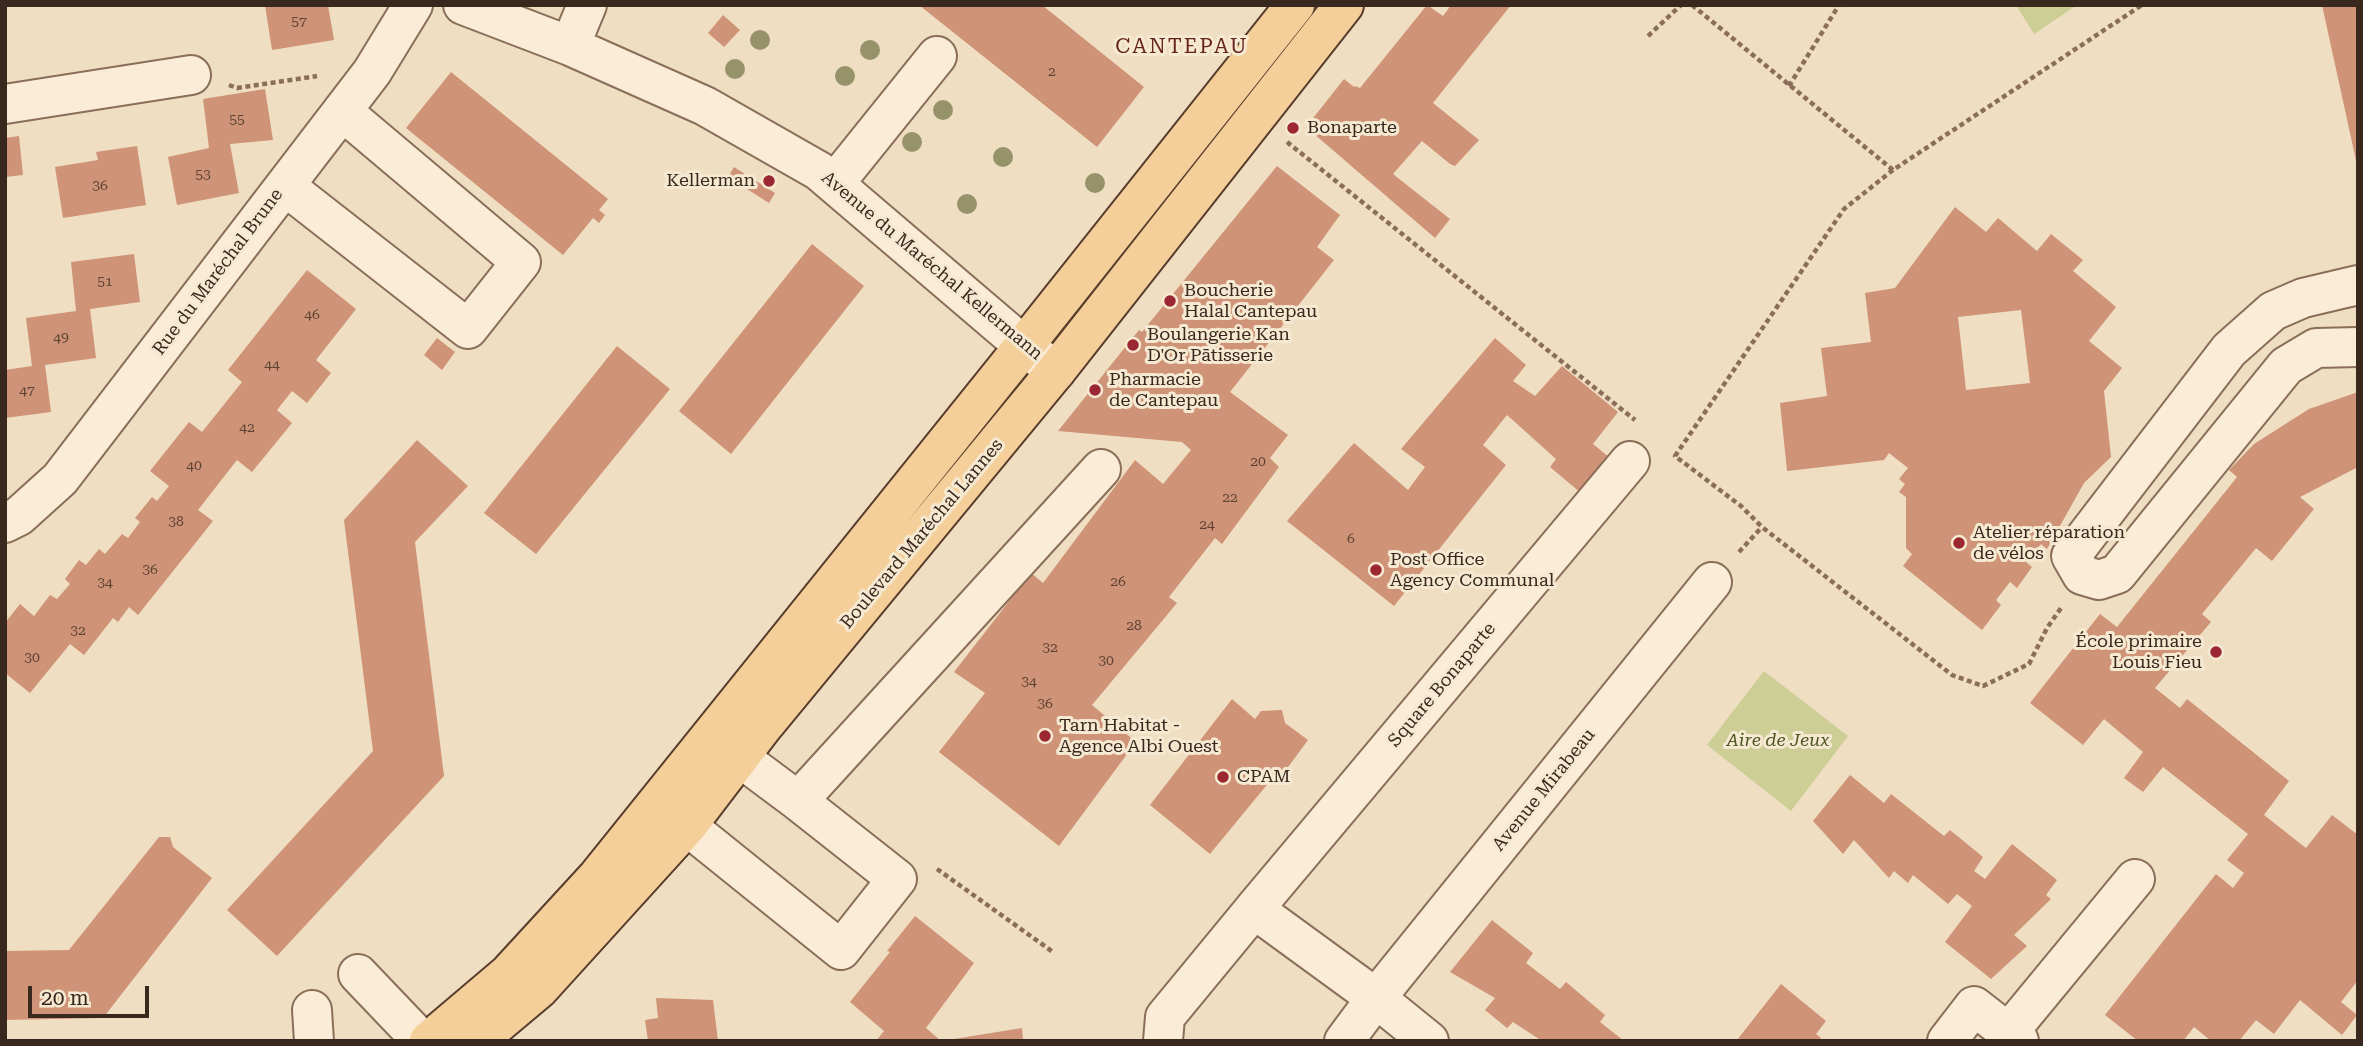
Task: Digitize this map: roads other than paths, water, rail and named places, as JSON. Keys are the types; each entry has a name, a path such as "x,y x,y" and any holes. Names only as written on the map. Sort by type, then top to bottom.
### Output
{"main road":[{"name":"Boulevard Maréchal Lannes","path":"429,1041 508,974 598,876 1295,5"},
{"name":"Boulevard Maréchal Lannes","path":"477,1041 539,989 687,826 739,757 1056,371 1344,5"}],"street":[{"name":"Rue du Maréchal Brune","path":"5,523 19,516 60,479 372,72 414,5"},
{"name":"Avenue du Maréchal Kellermann","path":"463,5 570,46 705,106 819,171 1056,371"},
{"path":"570,46 587,5"},
{"path":"834,184 937,56"},
{"path":"5,104 191,75"},
{"path":"285,186 468,329 521,262 342,111"},
{"path":"2358,285 2303,298 2273,311 2229,350 2071,556 2082,575 2099,580 2117,574 2286,366 2316,348 2358,347"},
{"path":"2303,298 2316,348"},
{"name":"Square Bonaparte","path":"1163,1041 1165,1017 1630,461"},
{"path":"798,801 1101,468"},
{"name":"Avenue Mirabeau","path":"1376,998 1712,582"},
{"path":"687,826 841,950 897,879 739,757"},
{"path":"1947,1041 1974,1006 2013,1037 2135,879"},
{"path":"1254,909 1376,998 1429,1041"},
{"path":"358,974 422,1041"},
{"path":"1344,1041 1376,998"}],"place":[{"name":"Bonaparte","path":"1293,128"},
{"name":"Kellerman","path":"769,181"},
{"name":"Boucherie Halal Cantepau","path":"1170,301"},
{"name":"Boulangerie Kan D'Or Pātisserie","path":"1133,345"},
{"name":"Pharmacie de Cantepau","path":"1095,390"},
{"name":"Atelier réparation de vélos","path":"1959,543"},
{"name":"Post Office Agency Communal","path":"1376,570"},
{"name":"École primaire Louis Fieu","path":"2216,652"},
{"name":"Tarn Habitat - Agence Albi Ouest","path":"1045,736"},
{"name":"CPAM","path":"1223,777"}],"district":[{"name":"CANTEPAU","path":"1182,47"}],"park label":[{"name":"Aire de Jeux","path":"1778,741"}]}
